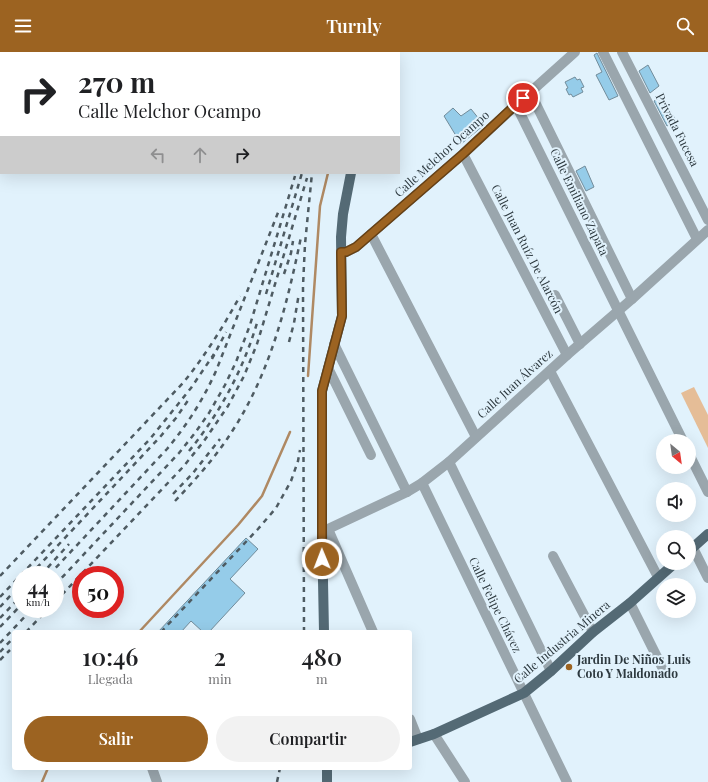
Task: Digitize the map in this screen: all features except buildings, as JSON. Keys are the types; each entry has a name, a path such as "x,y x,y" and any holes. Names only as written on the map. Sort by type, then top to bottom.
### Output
{"main road":[{"path":"324,630 325,529 322,391 342,316 341,252 343,214 351,174"},
{"path":"696,545 708,534"},
{"name":"Calle Industria Minera","path":"414,741 434,734 524,693 666,570"},
{"path":"327,782 329,770"}],"street":[{"name":"Calle Melchor Ocampo","path":"341,252 352,250 371,234 463,154 516,104 575,52"},
{"path":"603,52 698,240"},
{"name":"Privada Fucesa","path":"622,52 708,220"},
{"path":"530,92 632,299"},
{"name":"Calle Emiliano Zapata","path":"516,104 680,434"},
{"name":"Calle Juan Ruíz De Alarcón","path":"463,154 567,356"},
{"name":"Calle Juan Álvarez","path":"325,529 407,492 422,483 449,462 708,230"},
{"path":"371,234 476,437"},
{"path":"555,295 580,344"},
{"path":"334,344 407,492"},
{"path":"328,368 371,455"},
{"path":"550,371 658,577"},
{"path":"449,462 551,671"},
{"path":"696,468 708,492"},
{"name":"Calle Felipe Chávez","path":"422,483 568,782"},
{"path":"325,529 372,630"},
{"path":"553,556 593,632"},
{"path":"696,558 708,578"},
{"path":"630,602 662,667"},
{"path":"412,730 414,741"},
{"path":"434,734 465,782"},
{"path":"153,770 157,782"}],"shaded area":[{"path":"694,387 708,415 708,448 681,393"}],"waterway":[{"path":"308,376 320,206 328,174"},
{"path":"141,630 238,525 262,496 290,432"},
{"path":"42,782 47,770"}],"railway":[{"path":"266,294 302,174"},
{"path":"304,630 303,286 305,244 312,174"},
{"path":"64,575 179,453 209,413 236,362 250,325 295,176"},
{"path":"64,593 183,467 204,441 228,406 244,376 257,344 307,178"},
{"path":"57,566 167,449 194,412 216,371 279,210"},
{"path":"175,501 225,442 245,410 256,387 267,363 283,313 301,237"},
{"path":"284,274 291,253 293,241"},
{"path":"289,342 299,293"},
{"path":"0,576 183,383 213,341 240,296"},
{"path":"189,451 211,422 238,374 257,323"},
{"path":"212,359 226,332"},
{"path":"0,597 150,439 191,388 214,354"},
{"path":"38,566 160,437 189,399"},
{"path":"173,494 193,473 220,439"},
{"path":"163,630 276,508 291,481 300,450"},
{"path":"49,566 69,544"},
{"path":"0,607 12,594"},
{"path":"0,618 12,605"},
{"path":"0,627 12,614"},
{"path":"12,630 24,618"},
{"path":"28,630 39,618"},
{"path":"0,643 12,630"},
{"path":"0,652 12,639"},
{"path":"0,660 10,650"},
{"path":"277,782 280,770"}],"place":[{"name":"Jardin De Niños Luis Coto Y Maldonado","path":"569,667"}],"route":[{"path":"322,559 322,391 342,316 341,252 346,252 356,247 463,154 523,98"}]}
